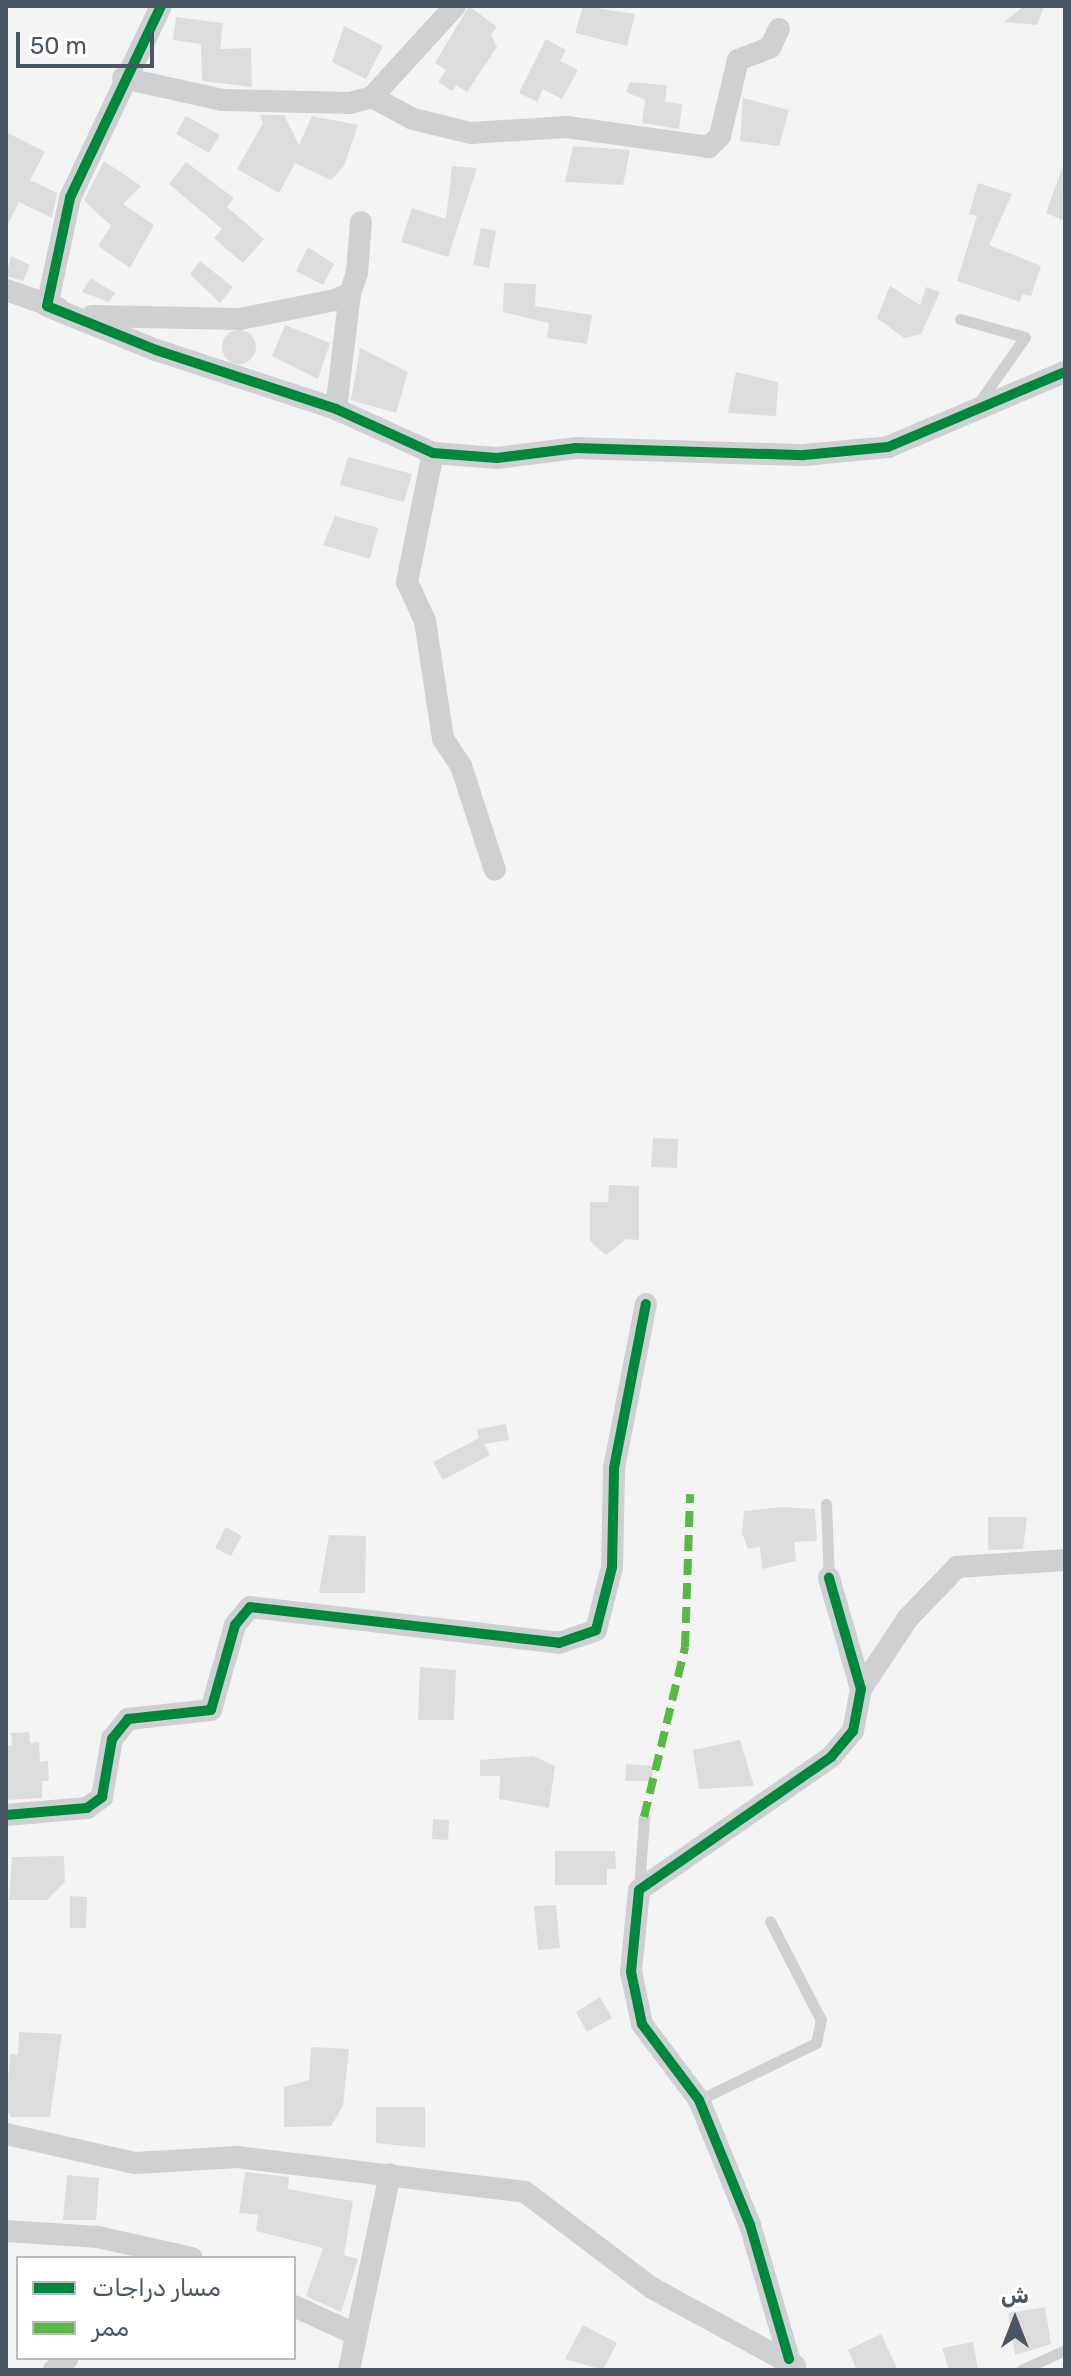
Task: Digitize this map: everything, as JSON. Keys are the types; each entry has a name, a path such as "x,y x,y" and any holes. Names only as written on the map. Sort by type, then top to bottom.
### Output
{"street":[{"path":"47,306 70,198 123,78 161,6"},
{"path":"372,97 455,6"},
{"path":"123,78 222,100 372,97 413,119 471,133 567,127 709,147 720,136 738,60 770,48 779,29"},
{"path":"336,409 361,222"},
{"path":"6,290 336,409 433,453 848,453 888,447 1065,372"},
{"path":"47,306 107,319 240,319 350,294"},
{"path":"433,453 407,582 425,621 443,739 461,766 495,870"},
{"path":"6,1815 87,1808 102,1797 112,1739 128,1719 211,1710 235,1625 250,1607 559,1643 596,1630 612,1567 614,1468 646,1304"},
{"path":"794,2365 750,2225 699,2100 642,2024 631,1972 639,1890 843,1747 861,1689 908,1618 957,1567 1065,1560"},
{"path":"829,1578 861,1689"},
{"path":"6,2134 135,2163 237,2157 525,2192 652,2288 794,2365"},
{"path":"349,2370 390,2174"},
{"path":"6,2231 98,2237 183,2256"},
{"path":"296,2307 355,2334"}],"lane":[{"path":"960,319 1025,337 974,410"},
{"path":"826,1504 829,1578"},
{"path":"639,1890 644,1817"},
{"path":"699,2100 816,2043 821,2020 770,1921"},
{"path":"1021,2370 1065,2350"}],"building":[{"path":"469,6 497,27 491,34 497,47 467,92 456,85 452,91 438,82 446,70 435,63"},
{"path":"583,6 635,14 627,46 575,33"},
{"path":"1024,6 1044,6 1037,25 1004,22"},
{"path":"176,17 223,23 220,49 251,48 252,87 202,81 201,44 173,40"},
{"path":"344,26 383,46 366,79 332,62"},
{"path":"546,39 566,50 560,61 578,70 562,99 543,89 537,102 519,93"},
{"path":"630,82 667,85 665,102 682,104 679,129 642,123 645,100 626,92"},
{"path":"743,98 789,110 779,146 740,141"},
{"path":"260,115 284,115 299,145 312,116 358,125 344,166 331,180 295,163 279,193 237,169 263,123"},
{"path":"186,116 220,135 209,153 176,134"},
{"path":"6,132 45,152 30,180 57,193 52,218 19,202 6,228"},
{"path":"573,146 630,150 623,185 565,182"},
{"path":"104,161 141,186 123,204 154,225 130,268 98,246 111,226 84,200"},
{"path":"186,162 234,198 227,207 264,239 243,263 214,238 222,229 169,184"},
{"path":"452,166 477,168 448,257 401,242 412,208 446,219"},
{"path":"1065,166 1065,221 1046,213"},
{"path":"978,183 1012,194 989,245 1041,266 1031,296 1022,294 1020,302 957,281 977,216 969,214"},
{"path":"481,228 496,231 489,268 473,265"},
{"path":"308,247 334,264 323,285 296,271"},
{"path":"11,256 30,265 23,281 6,276"},
{"path":"200,261 233,287 220,303 190,274"},
{"path":"91,278 115,293 109,302 82,292"},
{"path":"504,283 536,284 535,306 592,315 587,344 547,338 549,323 503,312"},
{"path":"890,286 920,305 926,287 940,292 921,334 904,338 877,318"},
{"path":"285,325 330,343 318,379 272,356"},
{"path":"239,330 251,335 256,347 251,359 239,364 227,359 222,347 227,335"},
{"path":"360,348 408,372 396,413 351,400"},
{"path":"736,372 778,382 776,416 728,413"},
{"path":"348,457 412,474 404,502 340,485"},
{"path":"335,516 378,528 370,559 323,545"},
{"path":"653,1138 678,1139 677,1168 651,1167"},
{"path":"609,1185 639,1186 639,1240 626,1239 606,1255 590,1241 590,1202 608,1202"},
{"path":"506,1424 509,1440 484,1444 490,1455 443,1480 433,1462 479,1438 477,1429"},
{"path":"784,1507 815,1509 817,1541 794,1542 796,1561 762,1569 760,1547 748,1549 742,1533 744,1511"},
{"path":"988,1517 1027,1517 1023,1549 988,1550"},
{"path":"226,1527 242,1536 231,1556 215,1548"},
{"path":"329,1535 366,1536 365,1593 319,1593"},
{"path":"420,1667 456,1670 454,1720 418,1720"},
{"path":"29,1732 30,1743 39,1742 40,1762 48,1761 49,1781 42,1781 42,1798 6,1800 6,1746 12,1746 11,1733"},
{"path":"740,1740 754,1786 699,1789 693,1750"},
{"path":"533,1756 555,1766 549,1808 499,1799 500,1776 480,1776 480,1760"},
{"path":"626,1764 653,1766 652,1781 625,1781"},
{"path":"433,1819 449,1820 448,1840 432,1839"},
{"path":"555,1851 615,1851 616,1869 607,1869 607,1885 555,1885"},
{"path":"64,1856 65,1882 47,1900 9,1900 12,1857"},
{"path":"70,1896 87,1897 86,1928 70,1928"},
{"path":"556,1905 560,1948 538,1950 534,1906"},
{"path":"600,1997 612,2018 587,2032 576,2012"},
{"path":"19,2032 62,2034 50,2117 11,2117 6,2109 10,2054 18,2055"},
{"path":"311,2047 349,2049 343,2106 331,2126 284,2127 284,2087 309,2080"},
{"path":"376,2107 425,2107 425,2148 376,2143"},
{"path":"245,2172 289,2177 288,2189 353,2201 344,2255 358,2259 341,2312 306,2296 323,2248 256,2231 258,2215 239,2213"},
{"path":"67,2175 99,2178 96,2220 63,2220"},
{"path":"1045,2307 1051,2344 1015,2355 1008,2313"},
{"path":"583,2325 617,2343 603,2370 565,2359"},
{"path":"881,2334 898,2370 857,2370 848,2350"},
{"path":"973,2342 978,2370 949,2370 942,2348"}],"marked path":[{"path":"644,1817 685,1647 690,1494"}],"cycle path":[{"path":"161,6 70,198 47,306 156,350 336,409 433,453 497,458 576,448 804,455 888,447 1065,372"},
{"path":"6,1815 87,1808 102,1797 112,1739 128,1719 211,1710 235,1625 250,1607 559,1643 596,1630 612,1567 614,1468 646,1304"},
{"path":"789,2359 750,2225 699,2100 642,2024 631,1972 639,1890 831,1757 853,1731 861,1689 829,1578"}]}
